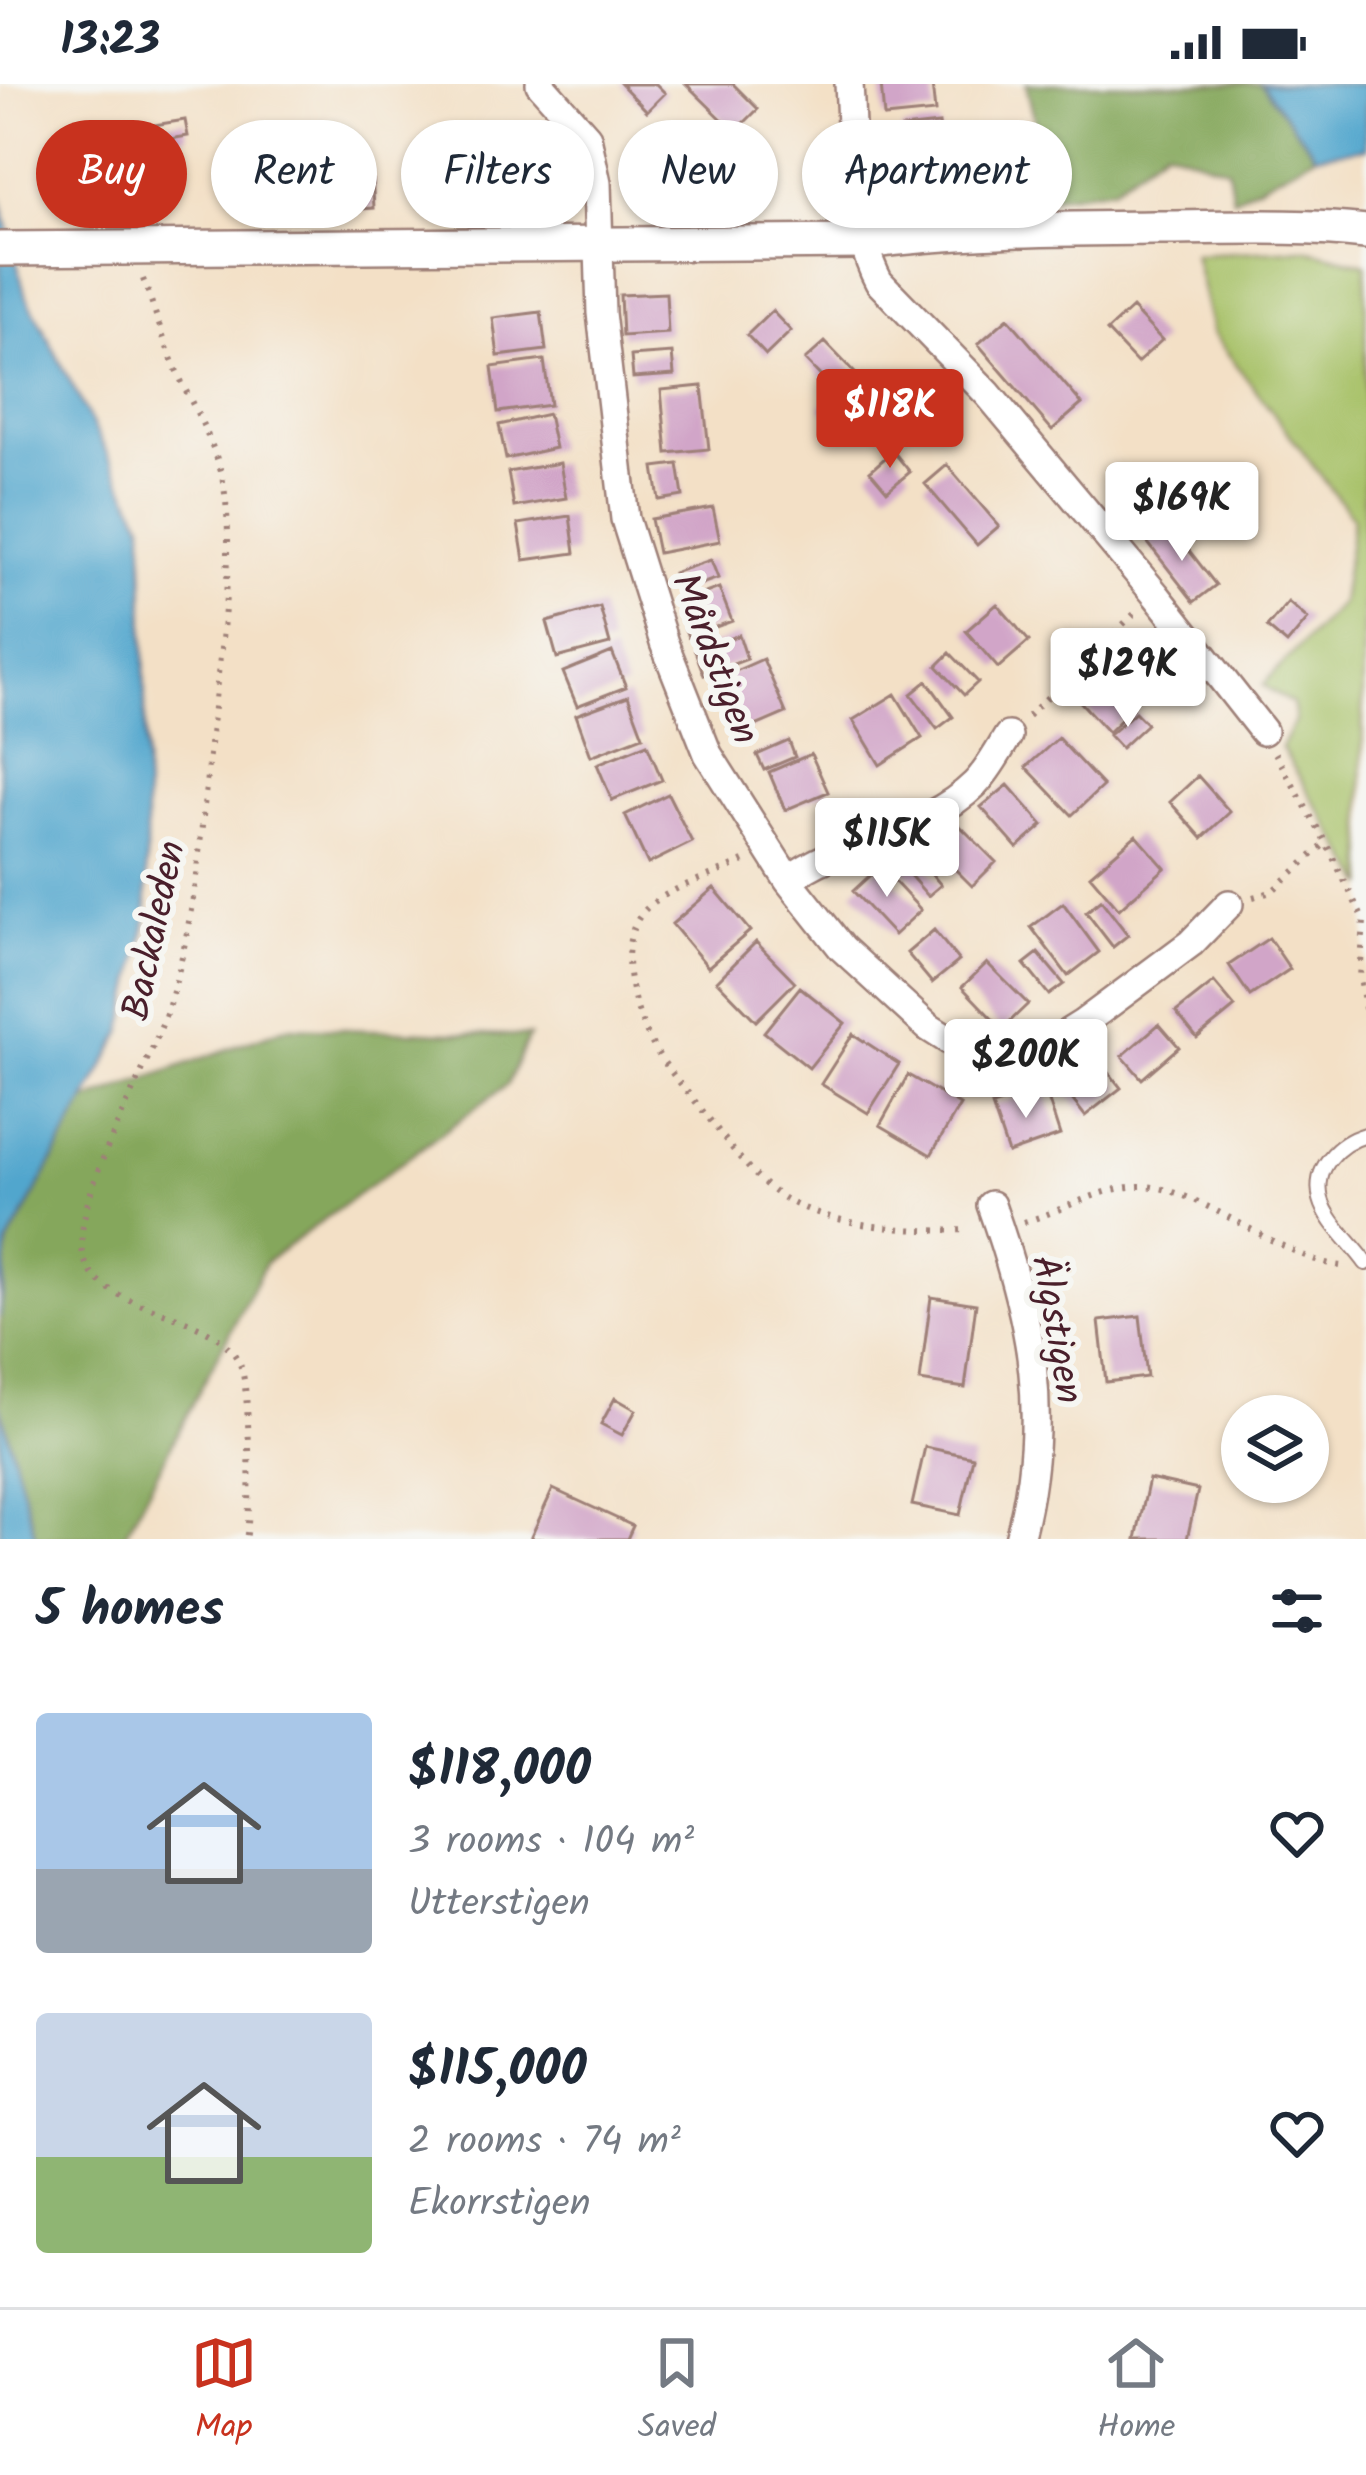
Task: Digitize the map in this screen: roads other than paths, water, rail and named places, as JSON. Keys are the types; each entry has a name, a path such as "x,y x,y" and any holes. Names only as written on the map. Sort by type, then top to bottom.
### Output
{"street":[{"name":"Mårdstigen","path":"540,84 586,137 597,183 601,313 625,520 664,644 708,754 788,880 842,948 928,1027 988,1057 1014,1058 1042,1049 1082,1024 1191,944 1229,904"},
{"path":"848,84 856,191 870,265 879,281 988,394 1263,731"},
{"path":"16,249 866,242 931,233 1034,230 1317,227 1366,232"},
{"path":"788,880 811,863 914,823 953,802 981,778 1008,736"},
{"name":"Älgstigen","path":"995,1216 1022,1305 1037,1386 1033,1487 1019,1539"}],"lane":[{"path":"1363,1258 1321,1200 1321,1177 1329,1156 1354,1138 1366,1136"}],"water":[{"path":"1261,84 1366,84 1366,148 1316,155"},
{"path":"0,198 25,293 143,523 147,918 123,1031 8,1244 0,1317"},
{"path":"0,1406 36,1539 0,1539"}]}
